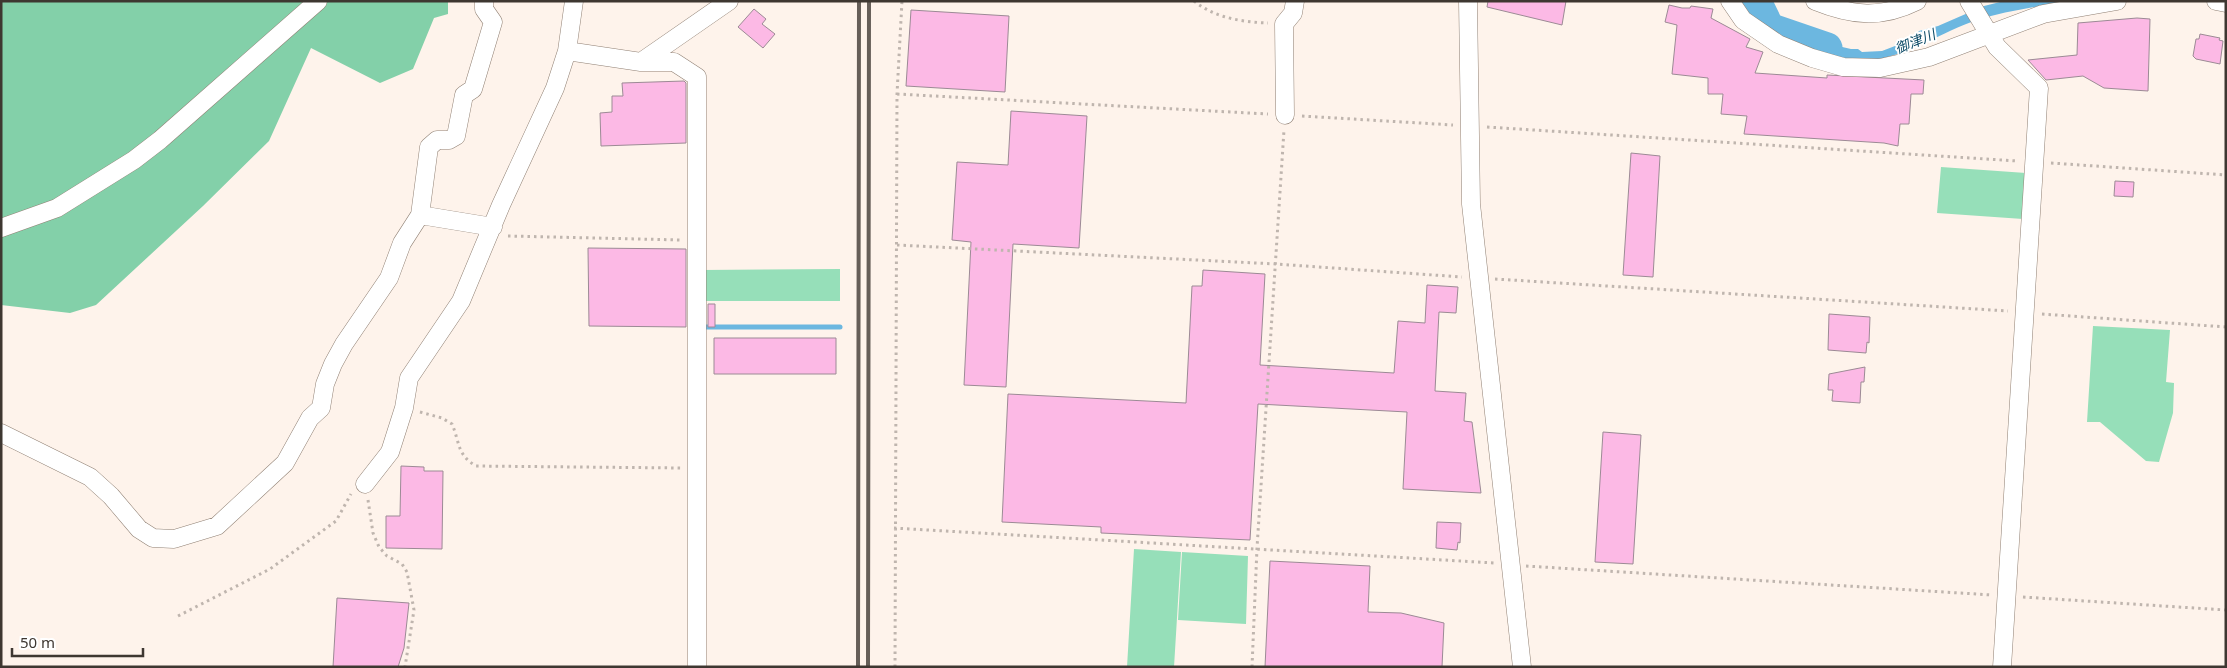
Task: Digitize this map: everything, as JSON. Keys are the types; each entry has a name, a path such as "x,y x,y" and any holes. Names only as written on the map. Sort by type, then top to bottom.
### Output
{"street":[{"path":"1,228 57,208 134,160 160,140 318,1"},
{"path":"1,433 90,477 111,496 139,529 153,538 174,539 217,526 285,462 310,418 321,408 325,384 344,344 389,278 402,243 420,215 429,147 437,140 449,140 456,136 464,95 473,89 493,22 484,9 484,1"},
{"path":"365,484 390,452 404,408 409,378 461,301 555,88 567,51 574,1"},
{"path":"641,62 729,1"},
{"path":"1285,115 1284,24 1293,12 1295,1"},
{"path":"1468,1 1468,126 1471,204 1522,667"},
{"path":"1730,1 1743,20 1778,44 1812,58 1843,67 1880,68 1929,57 1987,31 2043,14 2117,1"},
{"path":"1815,1 1847,12 1875,14 1897,11 1917,1"},
{"path":"1969,1 1998,47 2039,88 2002,667"},
{"path":"2216,1 2226,3"},
{"path":"567,51 641,62 674,62 697,76 698,468 696,667"},
{"path":"420,215 491,232"}],"path":[{"path":"895,667 897,94 902,1"},
{"path":"1194,1 1207,12 1245,22 1284,24"},
{"path":"897,94 1468,126 2226,175"},
{"path":"1252,667 1257,548 1285,115"},
{"path":"491,232 697,240"},
{"path":"897,246 1276,264 2024,312 2226,327"},
{"path":"404,408 442,418 452,424 459,449 466,460 476,466 698,468"},
{"path":"178,616 270,569 336,521 350,494 365,484 373,533 376,540 387,556 402,564 407,572 414,610 406,667"},
{"path":"894,528 1257,548 2226,610"}],"green space":[{"path":"1,1 448,1 448,14 434,18 413,69 380,83 311,48 269,141 203,206 96,305 70,313 1,305"},
{"path":"1941,167 2026,173 2023,219 1937,213"},
{"path":"840,269 840,301 702,301 702,270"},
{"path":"2093,326 2170,330 2166,382 2174,383 2173,413 2159,462 2146,461 2100,422 2087,422"},
{"path":"1134,549 1181,552 1174,667 1127,667"},
{"path":"1182,552 1248,556 1246,624 1178,620"}],"water":[{"path":"2004,1 2067,1 1977,20 1910,49 1883,58 1870,60 1858,60 1832,55 1772,31 1858,49 1862,52 1882,51 1912,39 1919,31 1938,26 1984,6"}],"building":[{"path":"1488,1 1566,1 1562,25 1487,7"},
{"path":"1669,5 1682,8 1690,8 1691,6 1713,9 1711,18 1750,39 1746,47 1763,52 1755,73 1827,78 1827,75 1924,80 1923,94 1911,94 1909,124 1900,124 1898,146 1884,143 1744,134 1747,116 1721,114 1723,94 1708,94 1708,78 1672,74 1677,25 1665,22"},
{"path":"754,9 766,19 762,24 775,34 763,48 738,27"},
{"path":"911,10 1009,16 1005,92 906,86"},
{"path":"2137,18 2150,19 2148,91 2104,88 2083,76 2046,80 2028,60 2077,55 2078,23"},
{"path":"2200,34 2220,38 2219,40 2223,41 2220,64 2196,59 2193,56 2196,39 2199,39"},
{"path":"684,81 686,83 686,143 601,146 600,113 612,112 612,96 623,96 622,83"},
{"path":"1011,111 1087,116 1079,248 1013,244 1006,387 964,385 971,242 952,240 957,162 1008,165"},
{"path":"1631,153 1660,156 1653,277 1623,275"},
{"path":"2115,181 2134,182 2133,197 2114,196"},
{"path":"588,248 686,249 686,327 589,326"},
{"path":"1203,270 1265,274 1260,365 1394,373 1398,321 1425,323 1427,285 1458,287 1456,313 1439,312 1435,391 1466,393 1464,421 1472,422 1481,493 1403,489 1407,412 1258,404 1250,540 1101,533 1101,527 1002,522 1008,394 1186,403 1192,286 1202,286"},
{"path":"708,304 715,304 715,327 708,327"},
{"path":"1829,314 1870,317 1869,343 1867,342 1866,353 1828,350"},
{"path":"714,338 836,338 836,374 714,374"},
{"path":"1865,367 1864,382 1861,382 1860,403 1832,401 1833,390 1828,390 1829,374"},
{"path":"1603,432 1641,435 1633,564 1595,562"},
{"path":"401,466 424,467 424,471 443,471 442,549 386,548 386,516 400,516"},
{"path":"1437,522 1461,523 1460,543 1458,542 1457,550 1436,548"},
{"path":"1270,561 1370,566 1368,612 1401,613 1444,623 1442,667 1265,667"},
{"path":"337,598 409,603 404,648 398,667 333,667"}],"waterway":[{"name":"御津川","path":"1756,1 1769,28 1827,48"},
{"path":"702,327 840,327"}],"railway":[{"path":"858,667 859,1"},
{"path":"868,667 869,1"}]}
